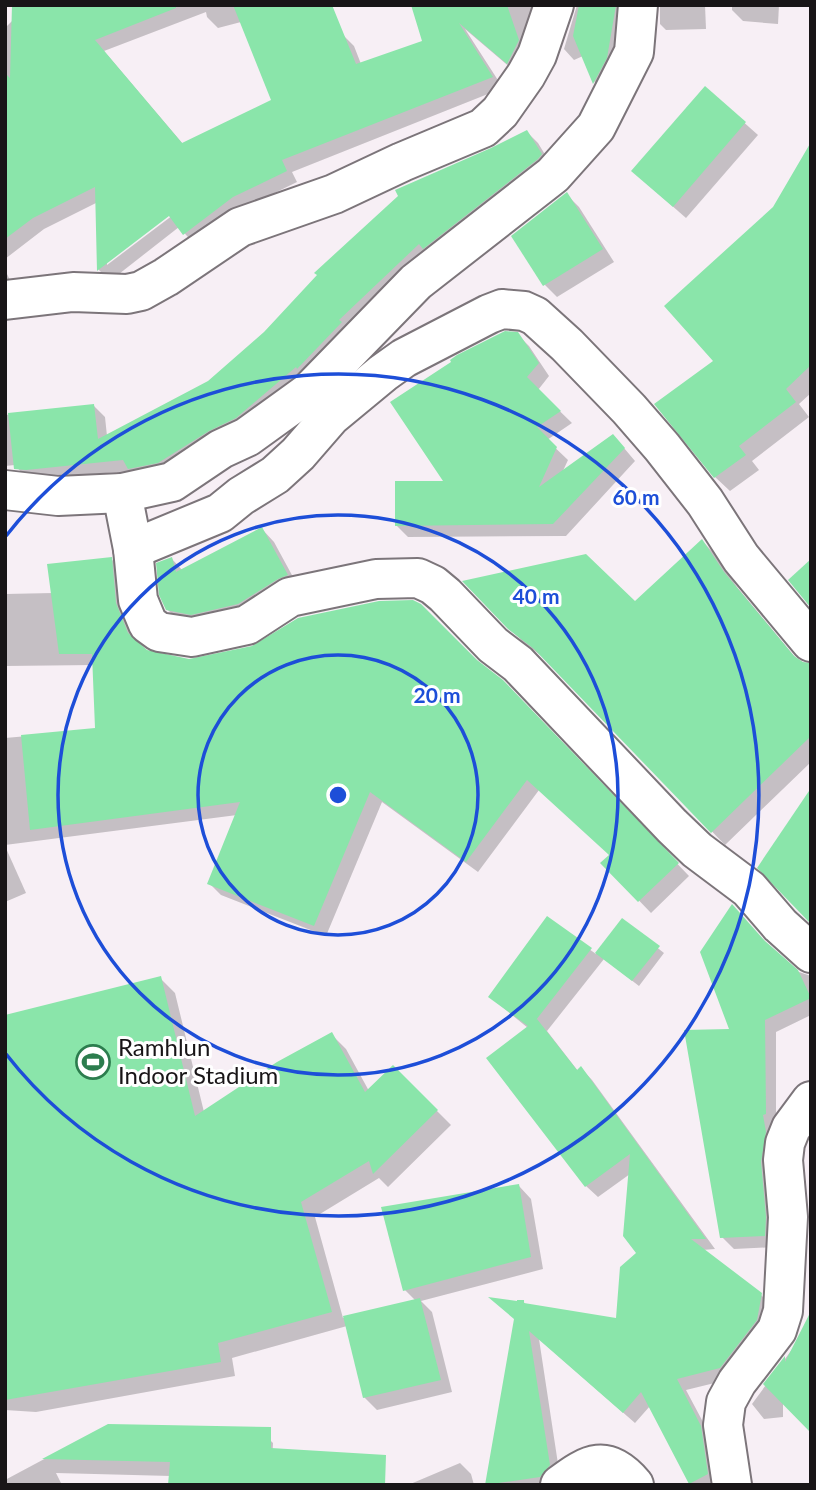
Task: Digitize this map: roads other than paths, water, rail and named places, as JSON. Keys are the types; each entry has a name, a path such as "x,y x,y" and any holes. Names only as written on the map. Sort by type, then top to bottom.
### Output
{"street":[{"path":"5,300 73,292 127,294 141,291 240,227 334,194 483,128 499,112 526,75 537,54 554,5"},
{"path":"5,490 58,496 122,493 172,482 221,449 247,437 308,393 416,282 553,175 596,127 634,52 638,5"},
{"path":"133,549 220,513 275,475 298,454 331,416 404,358 489,314 502,309 514,309 535,316 629,409 705,502 741,558 811,642"},
{"path":"122,493 141,612 148,624 159,632 192,637 247,625 290,597 331,587 402,577 418,578 433,585 459,608 493,645 518,664 697,850 749,889 780,925 811,953"},
{"path":"732,1485 723,1425 726,1402 737,1382 777,1330 783,1311 788,1217 783,1160 785,1143 791,1128 811,1101"},
{"path":"560,1485 590,1464 605,1465 623,1473 634,1485"}],"place":[{"name":"Ramhlun Indoor Stadium","path":"93,1062"}]}
